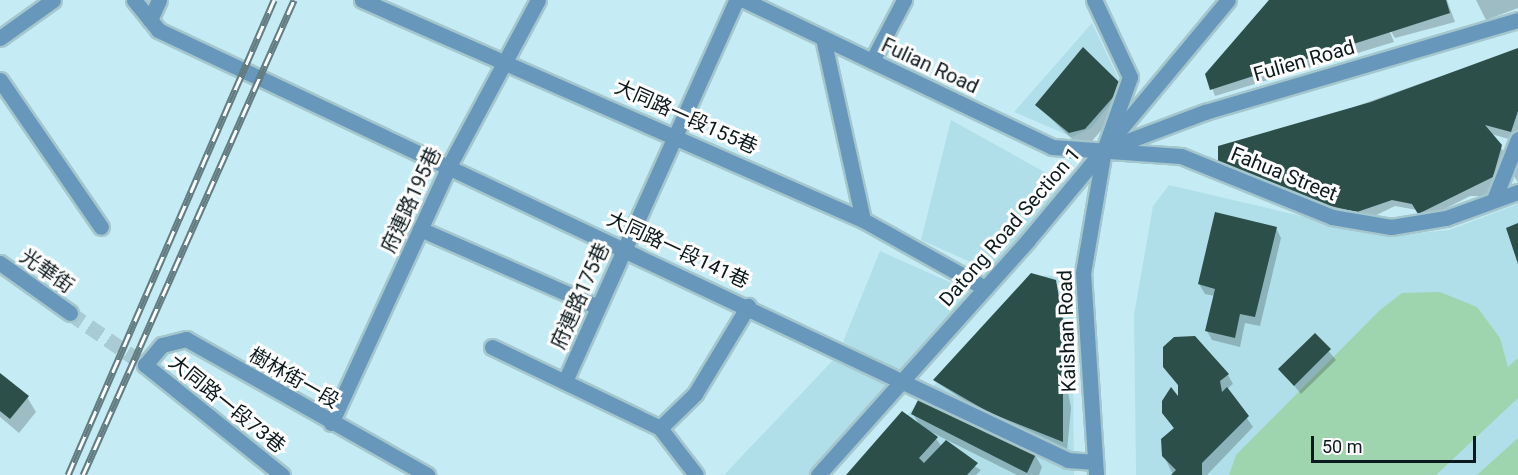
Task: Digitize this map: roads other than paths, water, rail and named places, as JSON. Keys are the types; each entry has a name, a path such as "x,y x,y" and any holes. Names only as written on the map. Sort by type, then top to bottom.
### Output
{"street":[{"path":"0,38 53,0"},
{"name":"大同路一段141巷","path":"134,0 158,30 748,306 1068,460 1096,469"},
{"path":"150,20 159,0"},
{"name":"大同路一段155巷","path":"362,0 509,61 863,220 986,288"},
{"name":"府連路195巷","path":"331,423 449,166 509,61 538,0"},
{"name":"府連路175巷","path":"566,379 736,0"},
{"name":"Fulian Road","path":"744,0 1052,147 1104,150"},
{"path":"872,61 904,0"},
{"path":"1094,0 1130,77 1104,150"},
{"name":"Datong Road Section 1","path":"818,475 906,381 1104,150 1228,0"},
{"name":"Fulien Road","path":"1104,150 1205,112 1518,20"},
{"path":"823,38 863,220"},
{"path":"0,81 101,228"},
{"path":"1495,197 1518,139"},
{"name":"Fahua Street","path":"1104,150 1181,156 1332,217 1391,227 1446,219 1495,197 1518,192"},
{"name":"Kaishan Road","path":"1096,469 1083,273 1104,150"},
{"path":"420,229 598,307"},
{"name":"光華街","path":"0,263 70,313"},
{"path":"660,428 695,394 748,306"},
{"name":"樹林街一段","path":"145,365 162,345 186,339 331,423 427,475"},
{"path":"492,346 566,379 660,428 696,475"},
{"name":"大同路一段73巷","path":"145,365 282,475"}],"tunnel":[{"path":"70,313 145,365"}],"railway":[{"path":"68,475 274,0"},
{"path":"83,475 294,0"}]}
